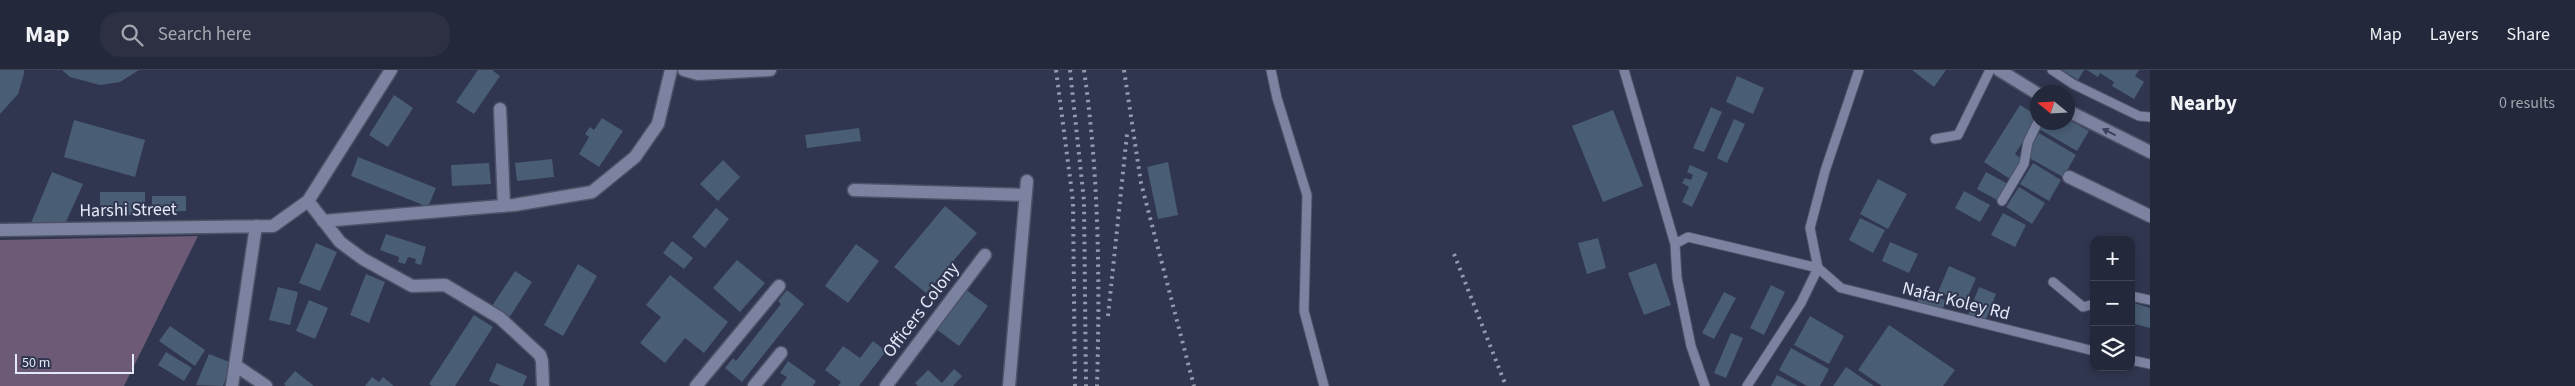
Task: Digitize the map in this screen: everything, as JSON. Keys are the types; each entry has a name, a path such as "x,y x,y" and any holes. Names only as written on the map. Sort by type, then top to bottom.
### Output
{"street":[{"path":"391,70 308,201 340,242 363,260 405,284 412,286 445,285 500,318 540,355 543,386"},
{"path":"323,221 504,206 592,192 635,157 658,124 671,70"},
{"path":"684,70 698,74 770,70"},
{"path":"1999,70 2030,89"},
{"path":"500,109 504,206"},
{"path":"2075,114 2150,152"},
{"path":"2069,177 2150,216"},
{"path":"1009,386 1027,181"},
{"path":"854,190 1025,195"},
{"name":"Harshi Street","path":"0,230 273,226 308,201"},
{"path":"232,386 256,226"},
{"name":"Officers Colony","path":"886,386 985,255"},
{"path":"696,386 779,286"},
{"path":"754,386 781,353"},
{"path":"235,365 266,386"}],"lane":[{"path":"1272,70 1277,98 1307,195 1304,311 1324,386"},
{"path":"1624,70 1675,244 1677,278 1691,346 1705,386"},
{"path":"1747,386 1801,303 1818,268 1810,228 1825,170 1859,70"},
{"path":"1934,138 1958,135 1990,70"},
{"path":"2052,70 2073,84 2139,116 2150,117"},
{"path":"2002,201 2024,164 2028,142 2034,130"},
{"path":"1675,244 1688,237 1818,268"},
{"name":"Nafar Koley Rd","path":"1818,268 1841,288 2090,350"},
{"path":"2053,282 2084,307 2090,305"},
{"path":"2135,297 2150,300"},
{"path":"2135,361 2150,364"}],"shaded area":[{"path":"198,236 124,386 0,386 0,240"}],"building":[{"path":"0,70 24,70 24,74 18,94 0,114"},
{"path":"62,70 139,70 120,82 100,85 70,77"},
{"path":"478,70 492,70 500,76 474,114 456,102"},
{"path":"1912,70 1946,70 1934,87"},
{"path":"2062,70 2084,70 2078,80"},
{"path":"2087,70 2139,70 2135,76 2144,82 2134,99 2112,86 2114,82 2100,73 2098,77"},
{"path":"1737,76 1764,88 1753,114 1726,102"},
{"path":"394,95 413,108 388,147 369,135"},
{"path":"2020,105 2030,111 2031,130 2015,154 2023,160 2010,179 1984,162"},
{"path":"1711,107 1722,112 1704,152 1693,148"},
{"path":"1613,110 1643,186 1603,202 1572,126"},
{"path":"602,118 623,131 599,167 579,154 589,137 585,134 590,127 594,130"},
{"path":"1734,119 1745,124 1727,163 1717,158"},
{"path":"74,120 145,140 135,177 64,157"},
{"path":"2075,123 2089,131 2077,151 2041,130 2075,130"},
{"path":"859,128 861,141 807,148 805,135"},
{"path":"2039,133 2076,155 2063,177 2026,156"},
{"path":"358,157 436,188 428,207 351,176"},
{"path":"552,159 554,177 517,181 515,163"},
{"path":"723,160 740,177 718,201 700,184"},
{"path":"1168,162 1178,215 1158,219 1147,167"},
{"path":"489,163 491,184 452,186 451,165"},
{"path":"2033,163 2061,180 2049,201 2020,184"},
{"path":"1690,165 1708,173 1692,207 1682,202 1689,187 1682,183 1685,178 1691,180 1693,175 1687,172"},
{"path":"52,172 83,184 66,222 31,223"},
{"path":"1986,172 2008,184 1999,201 1977,189"},
{"path":"1878,179 1907,194 1888,229 1860,214"},
{"path":"2019,187 2045,203 2032,224 2006,207"},
{"path":"1964,191 1990,205 1980,222 1955,208"},
{"path":"100,192 145,192 145,215 100,215"},
{"path":"152,196 186,196 186,211 152,212"},
{"path":"945,206 977,233 926,293 894,267"},
{"path":"716,208 729,219 705,248 692,237"},
{"path":"2003,213 2026,225 2015,247 1991,235"},
{"path":"1860,218 1885,230 1873,253 1849,240"},
{"path":"386,234 426,247 421,265 415,263 416,259 408,257 405,264 398,262 399,257 380,250"},
{"path":"1598,238 1606,268 1587,274 1578,243"},
{"path":"672,241 693,258 684,269 663,253"},
{"path":"1890,242 1918,254 1909,273 1882,261"},
{"path":"316,243 337,252 320,291 299,283"},
{"path":"856,244 879,261 848,303 825,286"},
{"path":"737,260 765,283 740,312 713,288"},
{"path":"1656,263 1671,305 1644,315 1628,273"},
{"path":"578,264 597,276 563,336 544,325"},
{"path":"1949,266 1976,278 1965,303 1938,292"},
{"path":"515,271 532,282 509,318 492,306"},
{"path":"366,274 385,282 369,323 350,315"},
{"path":"670,275 728,322 704,353 685,338 665,363 640,343 661,317 646,305"},
{"path":"1771,285 1785,292 1764,335 1750,328"},
{"path":"278,287 298,292 290,325 269,320"},
{"path":"1979,287 1996,294 1984,324 1967,317"},
{"path":"965,289 988,306 959,346 936,329"},
{"path":"787,290 804,304 742,382 725,368 733,358 736,361 781,304 778,301"},
{"path":"1724,292 1736,298 1714,339 1702,333"},
{"path":"1920,293 1945,300 1942,313 1916,306"},
{"path":"309,300 328,308 315,339 296,331"},
{"path":"2135,303 2150,308 2150,328 2135,324"},
{"path":"474,315 493,327 455,386 432,386 429,384"},
{"path":"1810,316 1844,336 1829,364 1794,345"},
{"path":"1889,325 1955,370 1943,386 1882,386 1858,370"},
{"path":"170,326 205,350 195,366 159,341"},
{"path":"1731,333 1743,338 1726,378 1714,373"},
{"path":"873,341 886,351 859,386 838,386 841,382 825,370 843,346 860,358"},
{"path":"1791,348 1829,369 1820,386 1807,386 1779,370"},
{"path":"166,352 192,368 184,381 158,365"},
{"path":"209,354 232,363 223,386 196,385"},
{"path":"788,361 816,381 813,386 781,386 787,377 780,373"},
{"path":"497,363 527,376 523,386 501,386 489,381"},
{"path":"1846,367 1874,386 1833,386"},
{"path":"954,369 962,376 953,386 918,386 915,383 928,370 942,383"},
{"path":"295,371 314,386 286,386 284,384"},
{"path":"1777,375 1798,386 1771,386"},
{"path":"372,377 379,382 383,377 394,386 365,386"}],"railway":[{"path":"1056,70 1073,201 1075,386"},
{"path":"1070,70 1084,201 1086,386"},
{"path":"1084,70 1093,149 1097,228 1097,386"},
{"path":"1124,70 1141,183 1194,386"},
{"path":"1108,316 1127,134"},
{"path":"1454,254 1506,386"}]}
